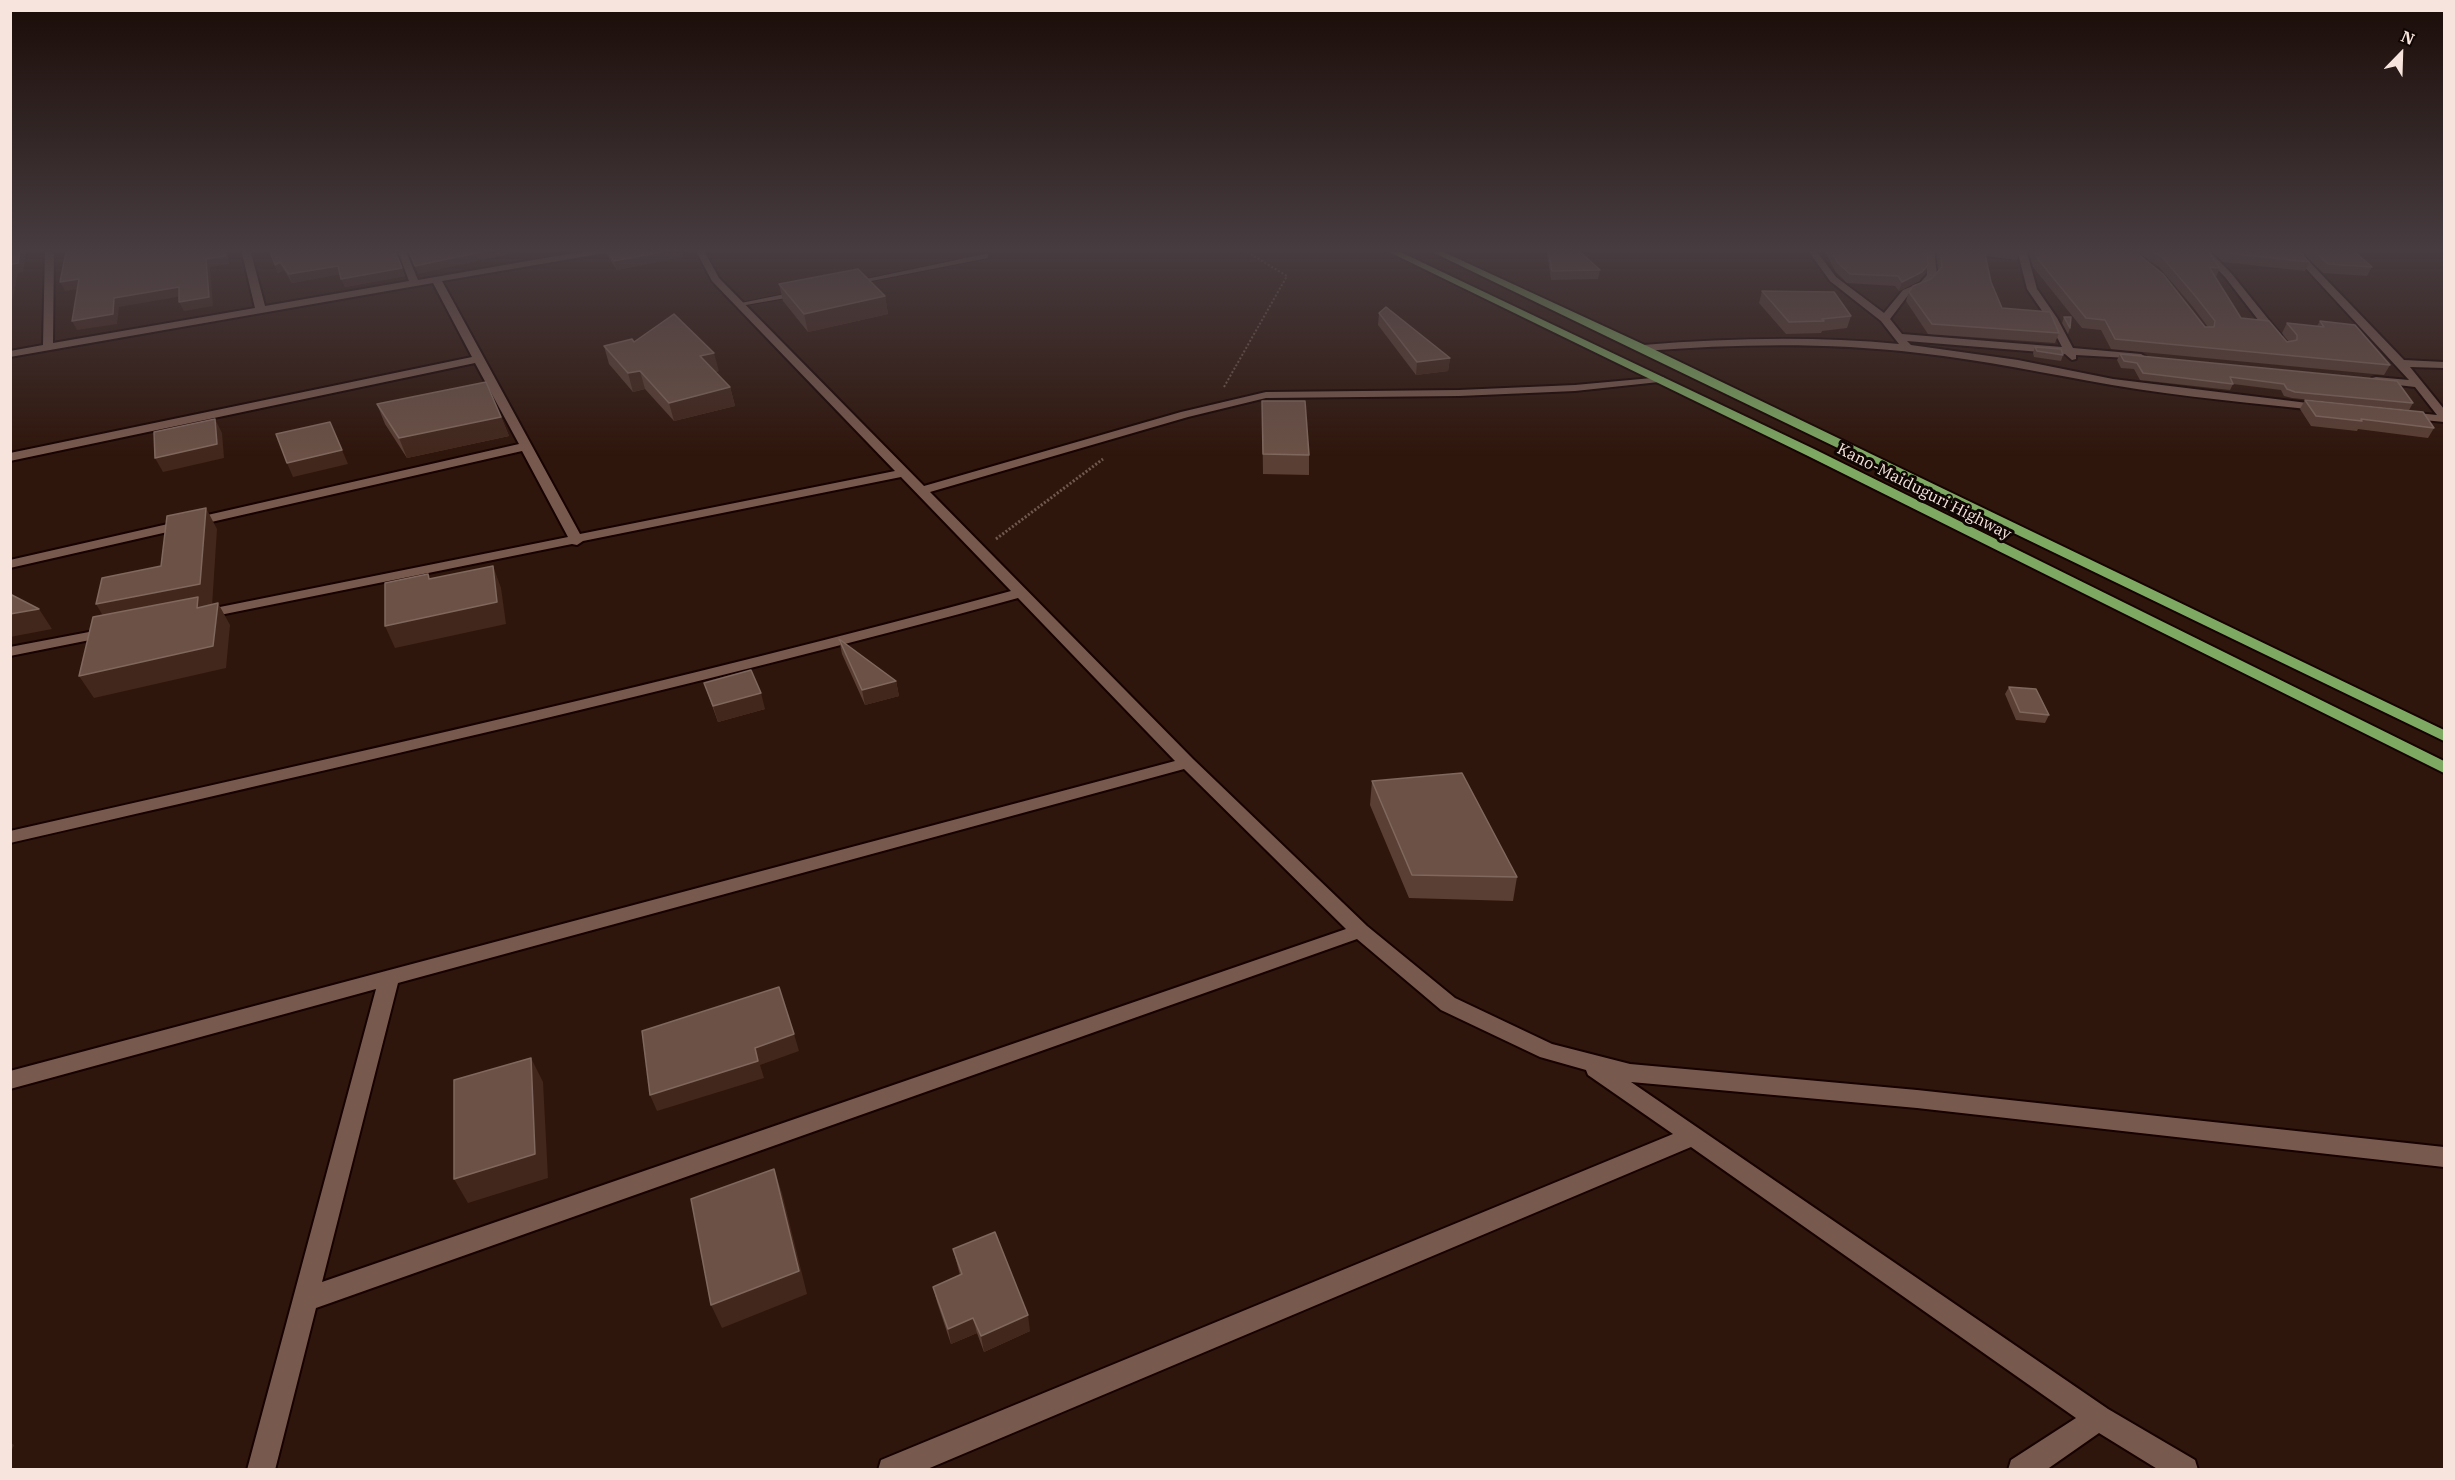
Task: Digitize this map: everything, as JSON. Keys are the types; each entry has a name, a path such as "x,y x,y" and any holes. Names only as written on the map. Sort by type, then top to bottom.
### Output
{"highway":[{"name":"Kano-Maiduguri Highway","path":"1532,318 2445,768"},
{"name":"Kano-Maiduguri Highway","path":"1579,318 2445,736"}],"street":[{"path":"48,318 48,348"},
{"path":"10,354 216,318"},
{"path":"456,318 576,541"},
{"path":"753,318 1187,763 1360,931 1448,1004 1547,1052 1630,1073 1917,1098 2445,1157"},
{"path":"2050,318 2070,350 2079,375"},
{"path":"2262,318 2286,348"},
{"path":"2358,318 2401,363 2445,418"},
{"path":"1885,319 1901,337 1908,350"},
{"path":"1901,337 2151,358"},
{"path":"1643,348 1726,341 1803,342 1908,350 2113,382 2332,409"},
{"path":"10,457 478,359"},
{"path":"2401,363 2445,365"},
{"path":"2359,378 2417,384"},
{"path":"920,491 1213,406 1279,394 1459,393 1575,388 1659,379"},
{"path":"2399,415 2445,418"},
{"path":"10,564 526,446"},
{"path":"184,618 576,541 902,473"},
{"path":"10,837 460,734 876,632 1020,593"},
{"path":"10,652 126,629"},
{"path":"10,1080 1187,763"},
{"path":"305,1300 1360,931"},
{"path":"261,1470 389,978"},
{"path":"1586,1061 2099,1418 2185,1470"},
{"path":"891,1470 1694,1136"},
{"path":"2021,1470 2099,1418"}],"path":[{"path":"1213,406 1263,318"},
{"path":"979,552 1111,452"}],"building":[{"path":"72,318 89,318 72,321"},
{"path":"668,318 678,318 714,353 700,356 730,387 669,403 640,371 628,373 604,346 632,339 634,342"},
{"path":"1383,318 1400,318 1450,358 1417,362"},
{"path":"1786,318 1831,318 1822,319 1824,321 1789,322"},
{"path":"1928,318 2053,318 2059,333 1932,324"},
{"path":"2065,318 2071,318 2070,328"},
{"path":"2087,318 2198,318 2205,327 2214,327 2215,321 2213,318 2269,321 2287,342 2297,340 2297,335 2287,323 2324,327 2320,321 2355,325 2390,365 2115,339 2105,320"},
{"path":"2035,347 2061,349 2063,355 2037,351"},
{"path":"2120,354 2397,381 2413,403 2295,392 2287,389 2284,384 2230,377 2233,384 2143,373 2137,363 2124,361"},
{"path":"486,382 501,417 399,438 377,404"},
{"path":"2305,400 2423,412 2434,428 2316,416"},
{"path":"1262,401 1305,401 1309,455 1263,454"},
{"path":"215,419 217,444 155,458 154,432"},
{"path":"330,422 342,450 287,463 276,434"},
{"path":"206,508 200,584 96,604 102,578 161,566 167,516"},
{"path":"493,566 497,602 385,626 385,583 428,574 429,579"},
{"path":"10,594 39,609 10,614"},
{"path":"198,597 197,608 218,603 213,646 79,676 93,617"},
{"path":"839,639 896,681 862,690"},
{"path":"751,670 761,693 713,706 704,683"},
{"path":"2009,687 2036,689 2049,715 2020,712"},
{"path":"1462,773 1517,877 1412,875 1372,781"},
{"path":"779,987 794,1034 755,1048 758,1061 650,1095 642,1031"},
{"path":"531,1058 535,1154 454,1179 454,1080"},
{"path":"774,1169 799,1271 711,1305 691,1199"},
{"path":"995,1232 1028,1315 981,1336 973,1318 948,1329 933,1287 962,1274 953,1249"}]}
